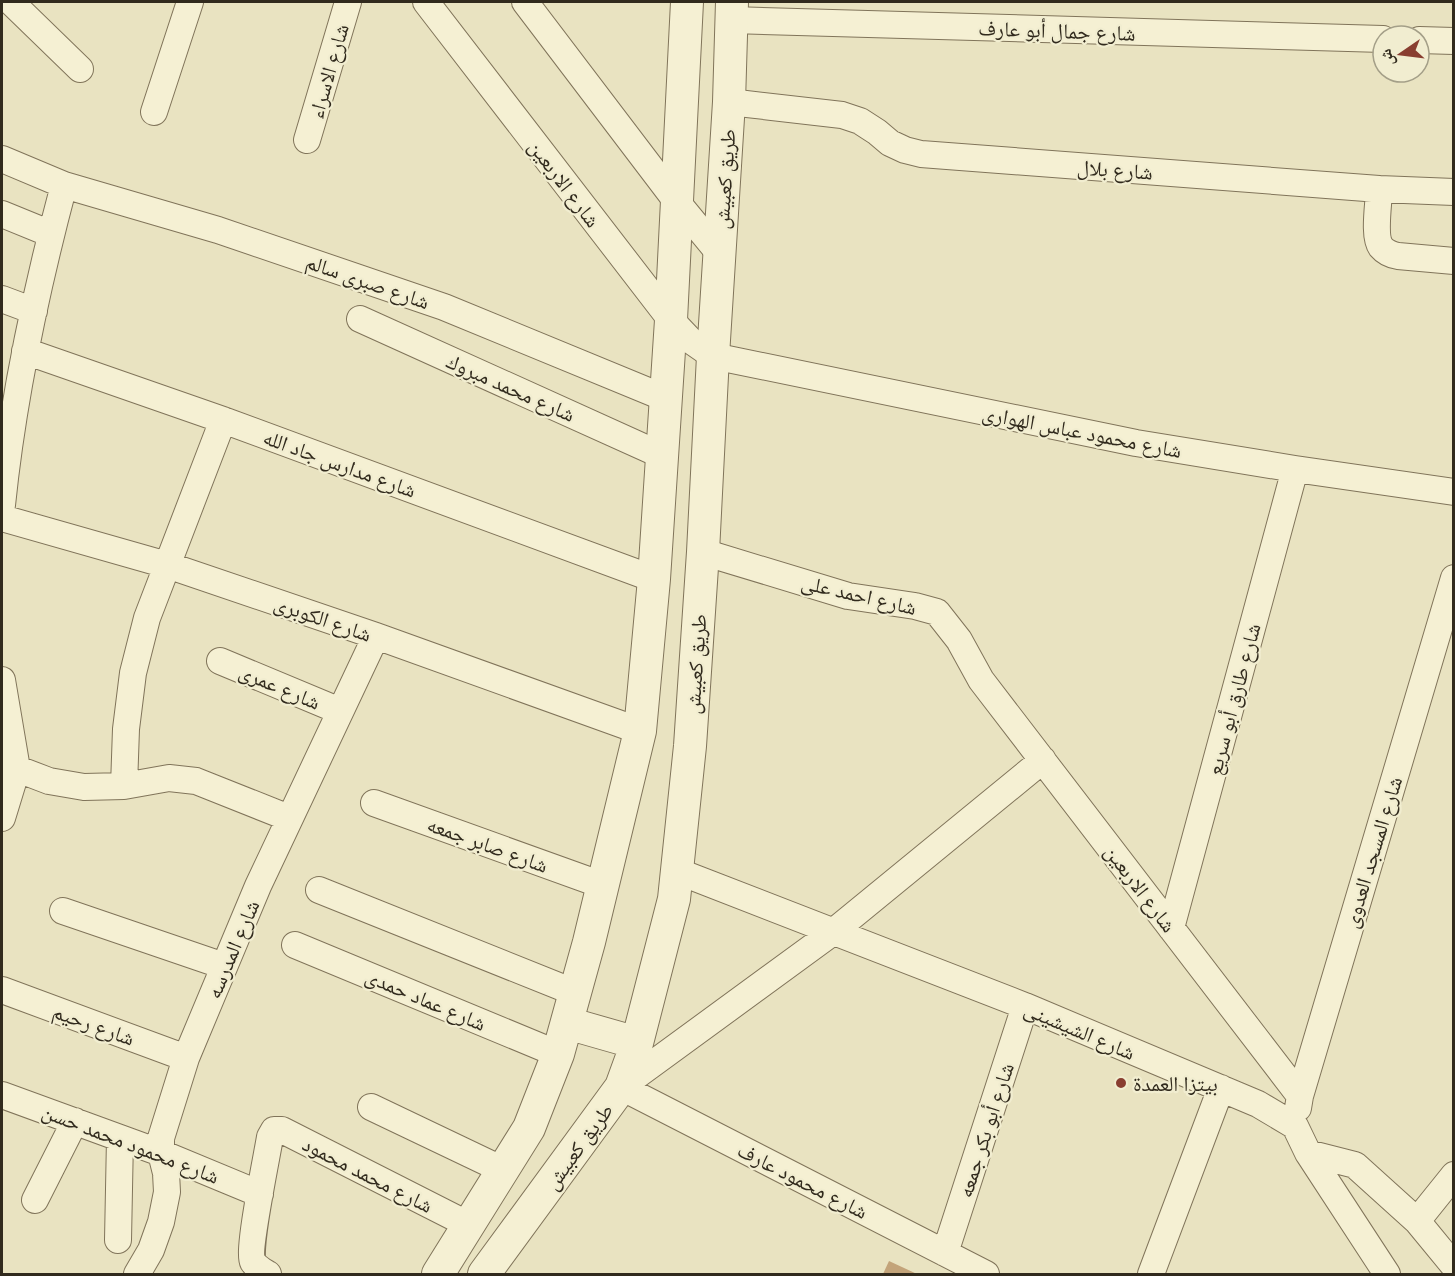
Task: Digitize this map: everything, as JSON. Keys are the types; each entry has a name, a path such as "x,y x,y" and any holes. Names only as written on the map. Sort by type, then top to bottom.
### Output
{"street":[{"path":"11,2 80,69"},
{"path":"154,112 190,2"},
{"name":"شارع الاسراء","path":"307,140 348,2"},
{"name":"شارع الاربعين","path":"426,2 670,320 690,340 713,356"},
{"path":"525,2 677,202 719,253"},
{"path":"438,1275 529,1128 558,1054 576,993 640,731 654,579 687,2"},
{"name":"شارع جمال أبو عارف","path":"732,11 1371,38"},
{"name":"طريق كعبيش","path":"484,1275 621,1087 637,1043 674,899 690,746 703,552 729,102 732,11"},
{"path":"1431,40 1454,41"},
{"name":"شارع بلال","path":"729,102 842,115 860,121 905,150 921,154 1379,189 1454,192"},
{"name":"شارع صبرى سالم","path":"2,159 64,185 219,230 444,307 665,398"},
{"path":"2,503 8,404 25,351 64,185"},
{"path":"1379,189 1378,241 1382,249 1398,256 1454,261"},
{"path":"2,214 51,234"},
{"path":"2,299 34,311"},
{"name":"شارع محمد مبروك","path":"360,319 661,455"},
{"name":"شارع مدارس جاد الله","path":"25,351 223,420 654,579"},
{"name":"شارع محمود عباس الهوارى","path":"713,356 1136,443 1454,492"},
{"path":"123,786 126,729 133,673 147,618 223,420"},
{"name":"شارع طارق أبو سريع","path":"1171,928 1295,469"},
{"name":"شارع الكوبرى","path":"2,503 167,565 376,636 640,731"},
{"name":"شارع احمد على","path":"703,552 848,596 915,606 937,612 958,640 981,680"},
{"name":"شارع المسجد العدوى","path":"1295,1126 1300,1096 1454,578"},
{"name":"شارع المدرسه","path":"137,1275 151,1250 161,1222 167,1192 161,1138 186,1058 258,886 376,636"},
{"name":"شارع عمرى","path":"220,661 340,711"},
{"path":"2,680 9,766 2,818"},
{"name":"شارع الاربعين","path":"981,680 1300,1096"},
{"path":"621,1087 833,932 1043,760"},
{"path":"9,766 50,781 84,787 123,786 168,778 196,781 289,818"},
{"name":"شارع صابر جمعه","path":"374,803 602,885"},
{"name":"شارع الشيشينى","path":"677,871 1025,1006 1258,1104 1295,1126"},
{"path":"319,890 576,993"},
{"path":"63,912 225,966"},
{"name":"شارع عماد حمدى","path":"295,945 558,1054"},
{"name":"شارع رحيم","path":"2,990 186,1058"},
{"name":"شارع أبو بكر جمعه","path":"945,1253 1025,1006"},
{"path":"567,1023 637,1043"},
{"name":"شارع محمود عارف","path":"621,1087 986,1275"},
{"path":"1151,1275 1221,1089"},
{"name":"شارع محمود محمد حسن","path":"8,1104 75,1121 161,1153 260,1194"},
{"path":"371,1107 503,1170"},
{"path":"35,1200 75,1121"},
{"path":"1295,1126 1308,1153 1387,1275"},
{"name":"شارع محمد محمود","path":"260,1194 270,1137 273,1130 282,1130 469,1225"},
{"path":"118,1240 120,1138"},
{"path":"1308,1153 1355,1165 1417,1221 1454,1266"},
{"path":"1417,1221 1454,1175"},
{"path":"260,1194 251,1250 252,1261 268,1275"}],"building":[{"path":"889,1261 917,1274 883,1274"}],"place":[{"name":"بيتزا العمدة","path":"1121,1083"}]}
